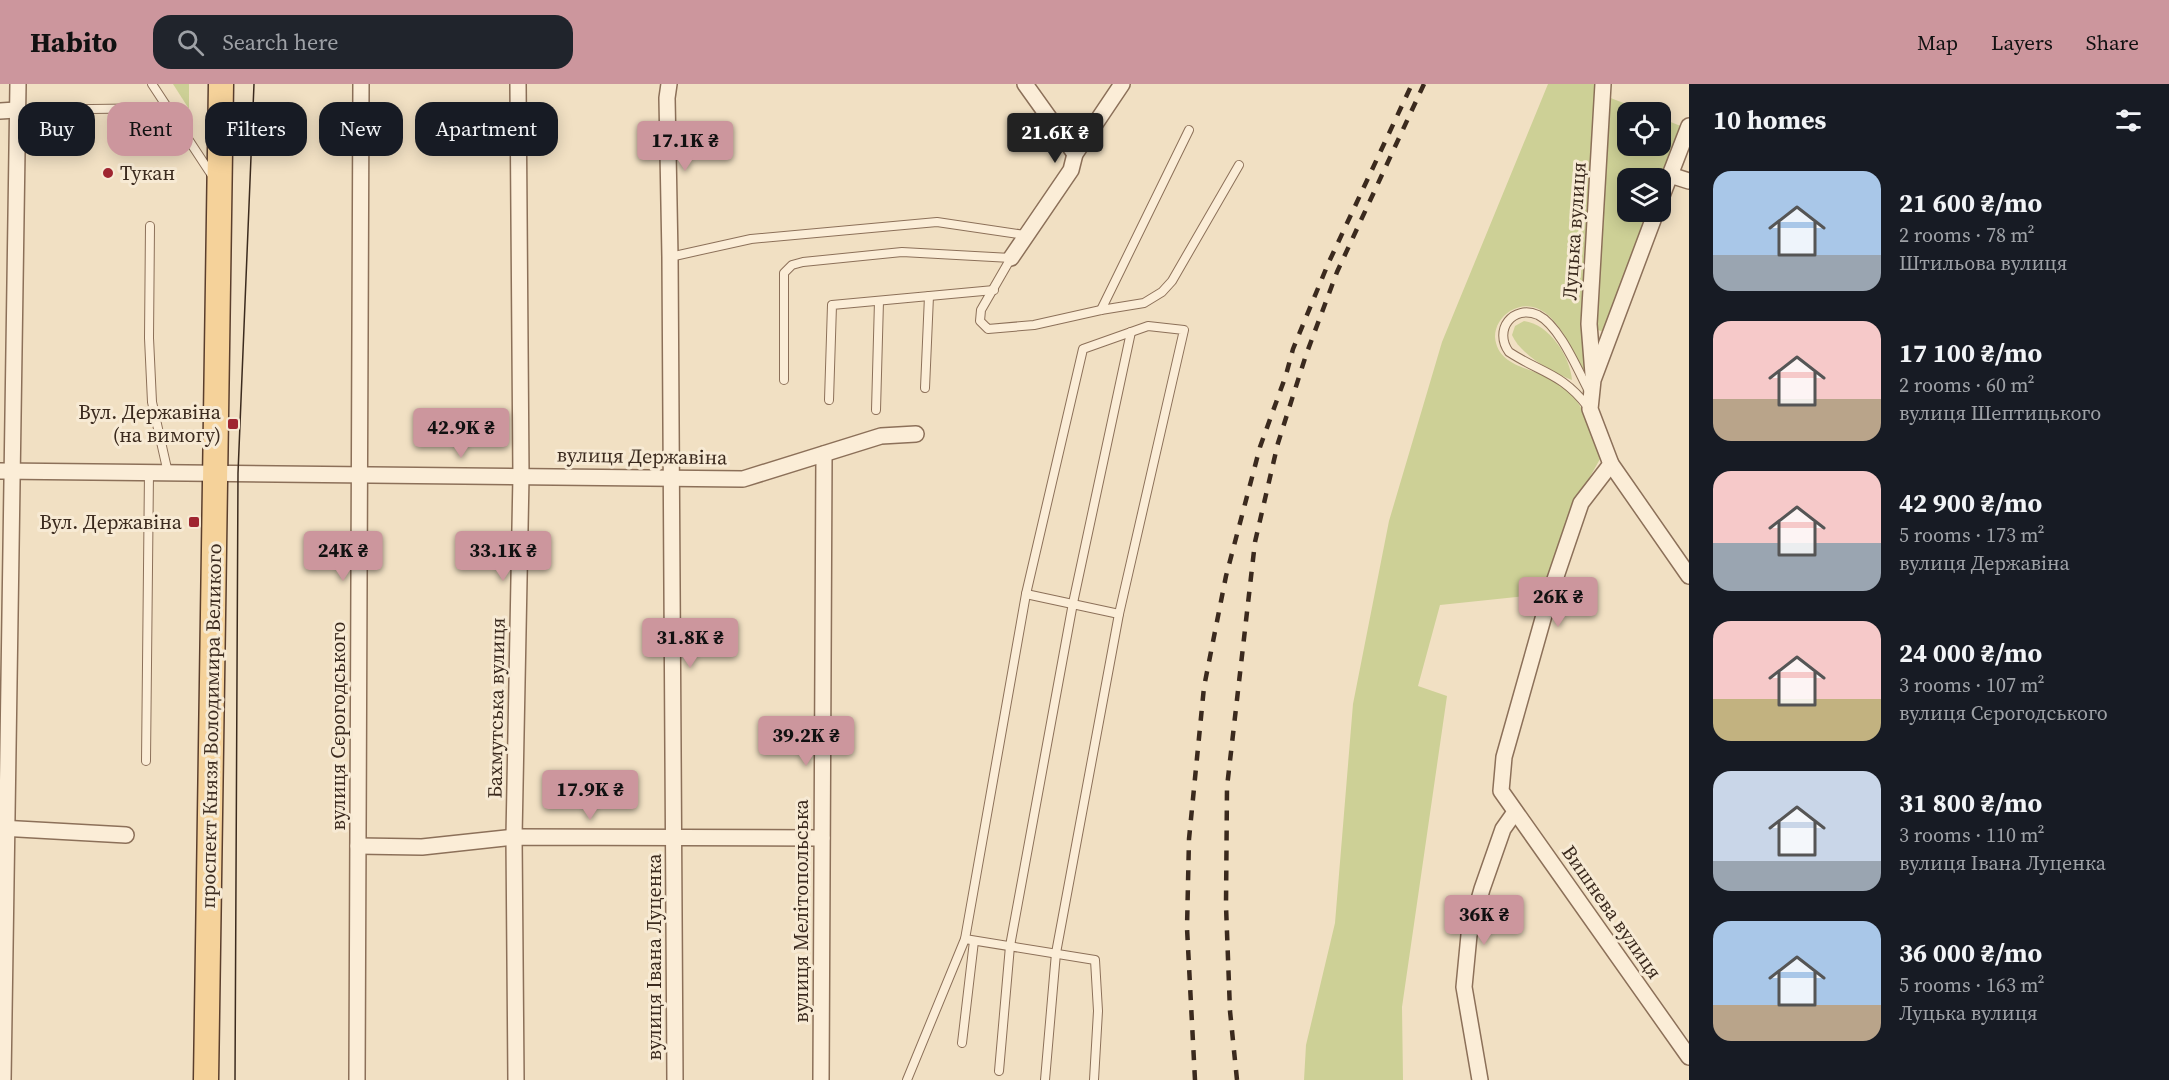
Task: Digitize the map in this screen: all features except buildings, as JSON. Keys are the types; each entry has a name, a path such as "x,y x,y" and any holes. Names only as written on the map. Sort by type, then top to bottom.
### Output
{"main road":[{"name":"проспект Князя Володимира Великого","path":"206,1080 221,84"}],"street":[{"path":"3,1080 6,471 18,84"},
{"name":"вулиця Сєрогодського","path":"357,1080 361,84"},
{"name":"Бахмутська вулиця","path":"516,1080 514,837 521,476 518,84"},
{"name":"вулиця Івана Луценка","path":"669,84 667,98 675,838 675,1080"},
{"path":"1025,84 1075,154"},
{"path":"1011,258 1071,170 1075,154 1122,84"},
{"name":"Луцька вулиця","path":"1603,84 1589,324 1591,394 1611,464 1689,576"},
{"path":"0,111 16,110"},
{"path":"1671,173 1689,126"},
{"path":"1671,176 1689,182"},
{"path":"1591,394 1652,222"},
{"name":"вулиця Державіна","path":"6,471 743,479 881,436 916,434"},
{"name":"вулиця Мелітопольська","path":"821,1080 824,454"},
{"name":"Вишнева вулиця","path":"1611,464 1581,503 1550,594 1504,757 1501,791 1689,1057"},
{"path":"1480,1080 1464,987 1469,935 1503,829 1515,812"},
{"path":"3,828 126,835"},
{"path":"358,846 422,847 514,837 822,838"}],"lane":[{"path":"152,84 163,102"},
{"path":"16,110 107,109"},
{"path":"1101,310 1189,130"},
{"path":"193,147 221,189"},
{"path":"783,380 784,273 792,265 902,252 1011,258 981,310 980,321 987,329 1034,325 1144,303 1172,281 1239,165"},
{"path":"670,257 751,239 937,222 1025,235"},
{"path":"150,226 149,338 152,402 168,473"},
{"path":"829,400 832,305 994,290"},
{"path":"925,388 929,296"},
{"path":"876,410 879,301"},
{"path":"1530,313 1547,322 1557,333 1591,394 1575,390 1509,352 1502,338 1506,324 1520,314 1530,313"},
{"path":"907,1080 964,939 1026,594 1083,349 1148,326 1184,330 1119,614 1056,953 1046,1080"},
{"path":"999,1071 1010,946 1072,603 1131,332"},
{"path":"146,761 149,472"},
{"path":"1026,594 1119,614"},
{"path":"964,939 1095,960 1098,1011 1094,1080"},
{"path":"962,1043 974,941"}],"green space":[{"path":"173,84 189,84 189,102 185,102"},
{"path":"1548,84 1597,84 1582,327 1587,371 1582,369 1564,334 1555,323 1535,308 1523,306 1510,311 1499,322 1495,337 1501,353 1512,363 1555,381 1573,396 1586,417 1600,459 1577,500 1544,594 1440,605 1418,686 1447,696 1402,1007 1403,1080 1304,1080 1306,1045 1335,923 1353,704 1389,521 1442,342"},
{"path":"1608,97 1621,102 1617,102 1617,156 1671,156 1671,122 1683,127 1668,168 1617,168 1617,222 1648,222 1607,333 1595,329"},
{"path":"1524,321 1542,328 1557,343 1567,361 1572,380 1555,373 1529,356 1516,342 1512,335 1515,326"}],"tram line":[{"path":"235,1080 238,473 254,84"}],"railway":[{"path":"1195,1080 1187,928 1189,839 1204,687 1226,576 1260,447 1293,349 1328,264 1412,84"},
{"path":"1237,1080 1230,1011 1226,906 1227,787 1255,542 1278,443 1306,355 1337,272 1424,84"}],"place":[{"name":"Тукан","path":"108,173"},
{"name":"Вул. Державіна (на вимогу)","path":"233,424"},
{"name":"Вул. Державіна","path":"194,522"}]}
